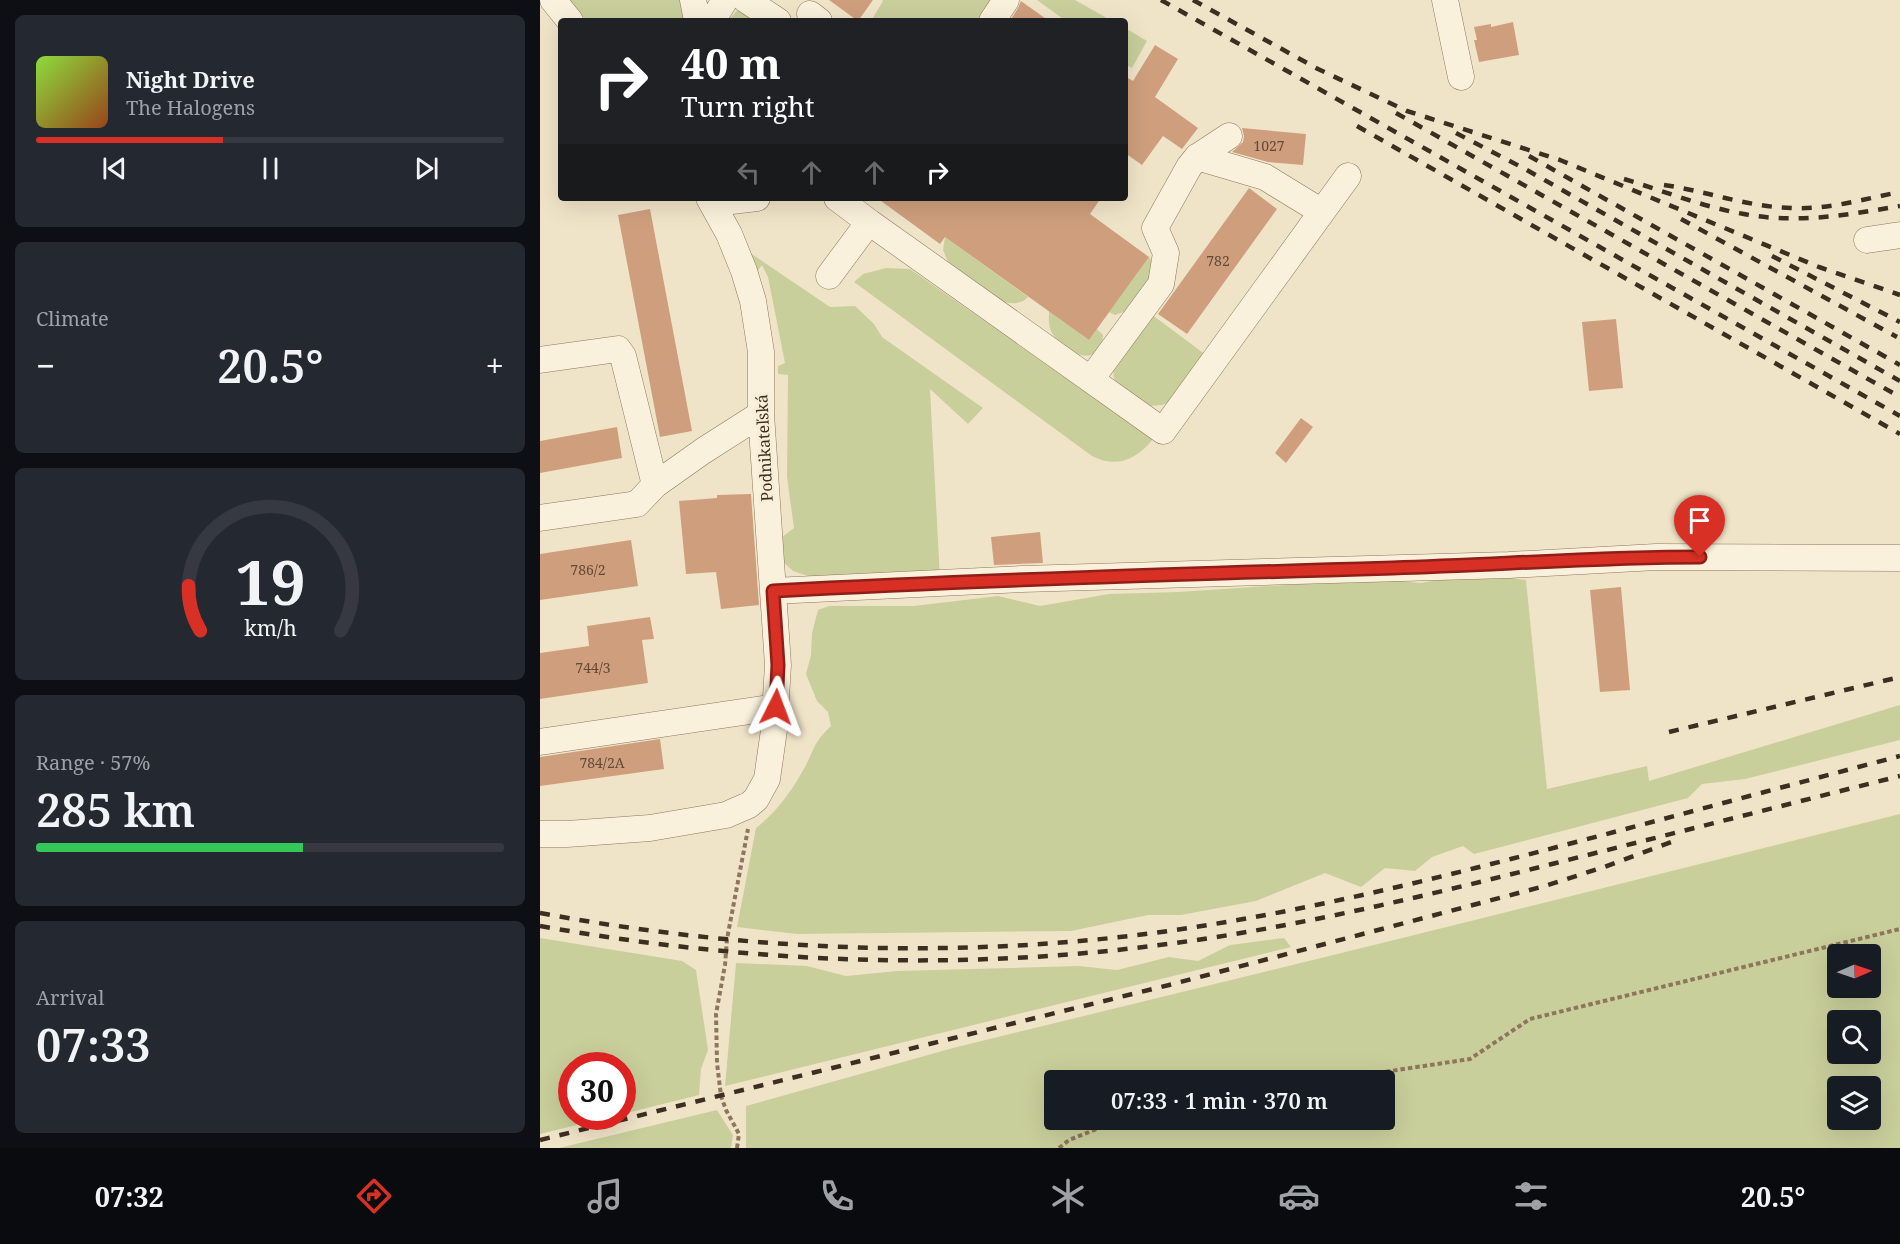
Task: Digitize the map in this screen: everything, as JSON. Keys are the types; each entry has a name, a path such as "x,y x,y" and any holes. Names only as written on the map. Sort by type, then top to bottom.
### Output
{"street":[{"path":"553,0 568,18"},
{"path":"693,0 699,18"},
{"path":"714,18 725,0"},
{"path":"746,0 773,18"},
{"path":"994,18 1006,0"},
{"path":"1445,0 1461,77"},
{"path":"1091,379 1161,284 1166,253 1155,228 1197,157 1229,136"},
{"path":"1197,157 1264,177 1322,212"},
{"path":"841,201 1163,430 1348,176"},
{"name":"Podnikateľská","path":"713,201 729,234 753,301 761,352 761,414 778,665 776,707 767,779 756,799 749,805"},
{"path":"829,276 869,222"},
{"path":"1867,240 1900,235"},
{"path":"540,360 618,349 623,356 655,485"},
{"path":"540,518 637,504 655,485 761,414"},
{"path":"773,591 1010,580 1497,565 1656,557 1900,558"},
{"path":"540,742 776,707"},
{"path":"540,834 650,828 726,815 749,805"}],"path":[{"path":"737,1148 739,1134 721,1096 717,1063 716,1014 726,965 727,939 749,823 749,805"},
{"path":"1395,1070 1470,1059 1530,1019 1900,929"},
{"path":"1059,1148 1068,1140 1094,1130"}],"green space":[{"path":"566,0 688,0 692,18 581,18"},
{"path":"996,0 987,18 873,18 883,1"},
{"path":"1037,0 1075,0 1107,18 1062,18"},
{"path":"741,6 750,12 747,18 731,18"},
{"path":"1128,30 1147,41 1132,68 1128,66"},
{"path":"945,237 1028,297 1015,303 1000,301 950,266 943,250"},
{"path":"740,246 830,307 855,306 874,324 882,337 983,408 968,424 930,389 940,579 823,581 793,571 780,559 778,540 794,528 787,477 788,375 778,374 778,366 785,363 768,277 762,265 753,277"},
{"path":"1149,257 1153,273 1126,311 1115,315 1109,312"},
{"path":"886,268 910,269 1153,439 1140,452 1126,460 1110,462 1092,456 854,282 863,274"},
{"path":"1049,311 1089,340 1097,329 1103,335 1102,346 1091,355 1085,356 1068,349 1057,340 1051,331"},
{"path":"1151,314 1210,358 1177,400 1150,406 1117,384 1113,374 1115,364"},
{"path":"1474,573 1526,580 1547,789 1647,766 1649,781 1900,705 1900,740 1745,779 1702,784 1688,798 1474,854 1463,846 1432,857 1415,871 1385,868 1361,887 1325,873 1256,901 1181,915 1148,915 1071,931 797,934 737,927 756,828 784,799 801,774 818,740 831,726 828,712 817,701 806,674 818,610 829,606 914,606 998,596 1040,606 1109,594 1178,592 1375,579 1421,583"},
{"path":"1900,814 1900,1148 746,1148 746,1106 953,1048"},
{"path":"540,938 682,961 696,970 708,1050 701,1069 699,1095 636,1111 636,1052 558,1052 558,1130 540,1134"},
{"path":"1284,938 1291,947 725,1086 736,963 807,966 846,976 897,971 1079,966 1117,970 1169,957 1198,961 1230,945"},
{"path":"717,1110 733,1135 731,1148 559,1148"}],"building":[{"path":"829,0 873,0 860,18 854,18"},
{"path":"1021,1 1045,18 1012,18"},
{"path":"1513,22 1519,55 1479,62 1474,40 1477,40 1474,27 1491,24 1491,27"},
{"path":"1155,45 1178,59 1155,97 1198,128 1182,149 1163,136 1142,165 1128,155 1128,78 1133,81"},
{"path":"1242,128 1306,134 1303,165 1268,162 1232,152 1243,142"},
{"path":"1249,188 1277,209 1187,334 1158,314"},
{"path":"881,201 1099,201 1090,214 1149,257 1089,340 945,237 940,244"},
{"path":"650,209 692,431 660,437 618,215"},
{"path":"1616,319 1623,388 1589,391 1582,322"},
{"path":"1301,418 1313,427 1286,463 1275,453"},
{"path":"617,427 622,458 540,473 540,441"},
{"path":"751,494 759,605 721,609 716,572 686,574 679,501 717,498 717,495"},
{"path":"1040,532 1043,563 994,565 991,537"},
{"path":"631,540 638,586 540,600 540,554"},
{"path":"1621,587 1630,690 1600,692 1590,590"},
{"path":"650,617 654,639 642,640 648,683 540,699 540,653 589,646 587,626"},
{"path":"660,739 664,769 540,786 540,757"}],"railway":[{"path":"1161,0 1900,416"},
{"path":"1193,0 1318,69 1407,111 1560,160 1819,267 1900,295"},
{"path":"1396,113 1900,397"},
{"path":"1357,126 1900,434"},
{"path":"1456,133 1525,169 1900,381"},
{"path":"1529,156 1900,365"},
{"path":"1624,179 1714,207 1764,217 1822,217 1900,206"},
{"path":"1664,185 1759,205 1791,208 1832,206 1900,192"},
{"path":"1681,219 1897,337"},
{"path":"1772,256 1900,322"},
{"path":"1669,732 1900,677"},
{"path":"540,913 674,934 742,941 877,948 1012,946 1141,935 1261,916 1380,891 1557,847 1900,756"},
{"path":"540,926 688,947 837,959 986,959 1135,948 1242,933 1347,913 1504,876 1900,776"},
{"path":"540,1140 1173,984 1545,886 1674,841"}],"route":[{"path":"776,707 778,665 773,591 1022,579 1700,557"}]}
